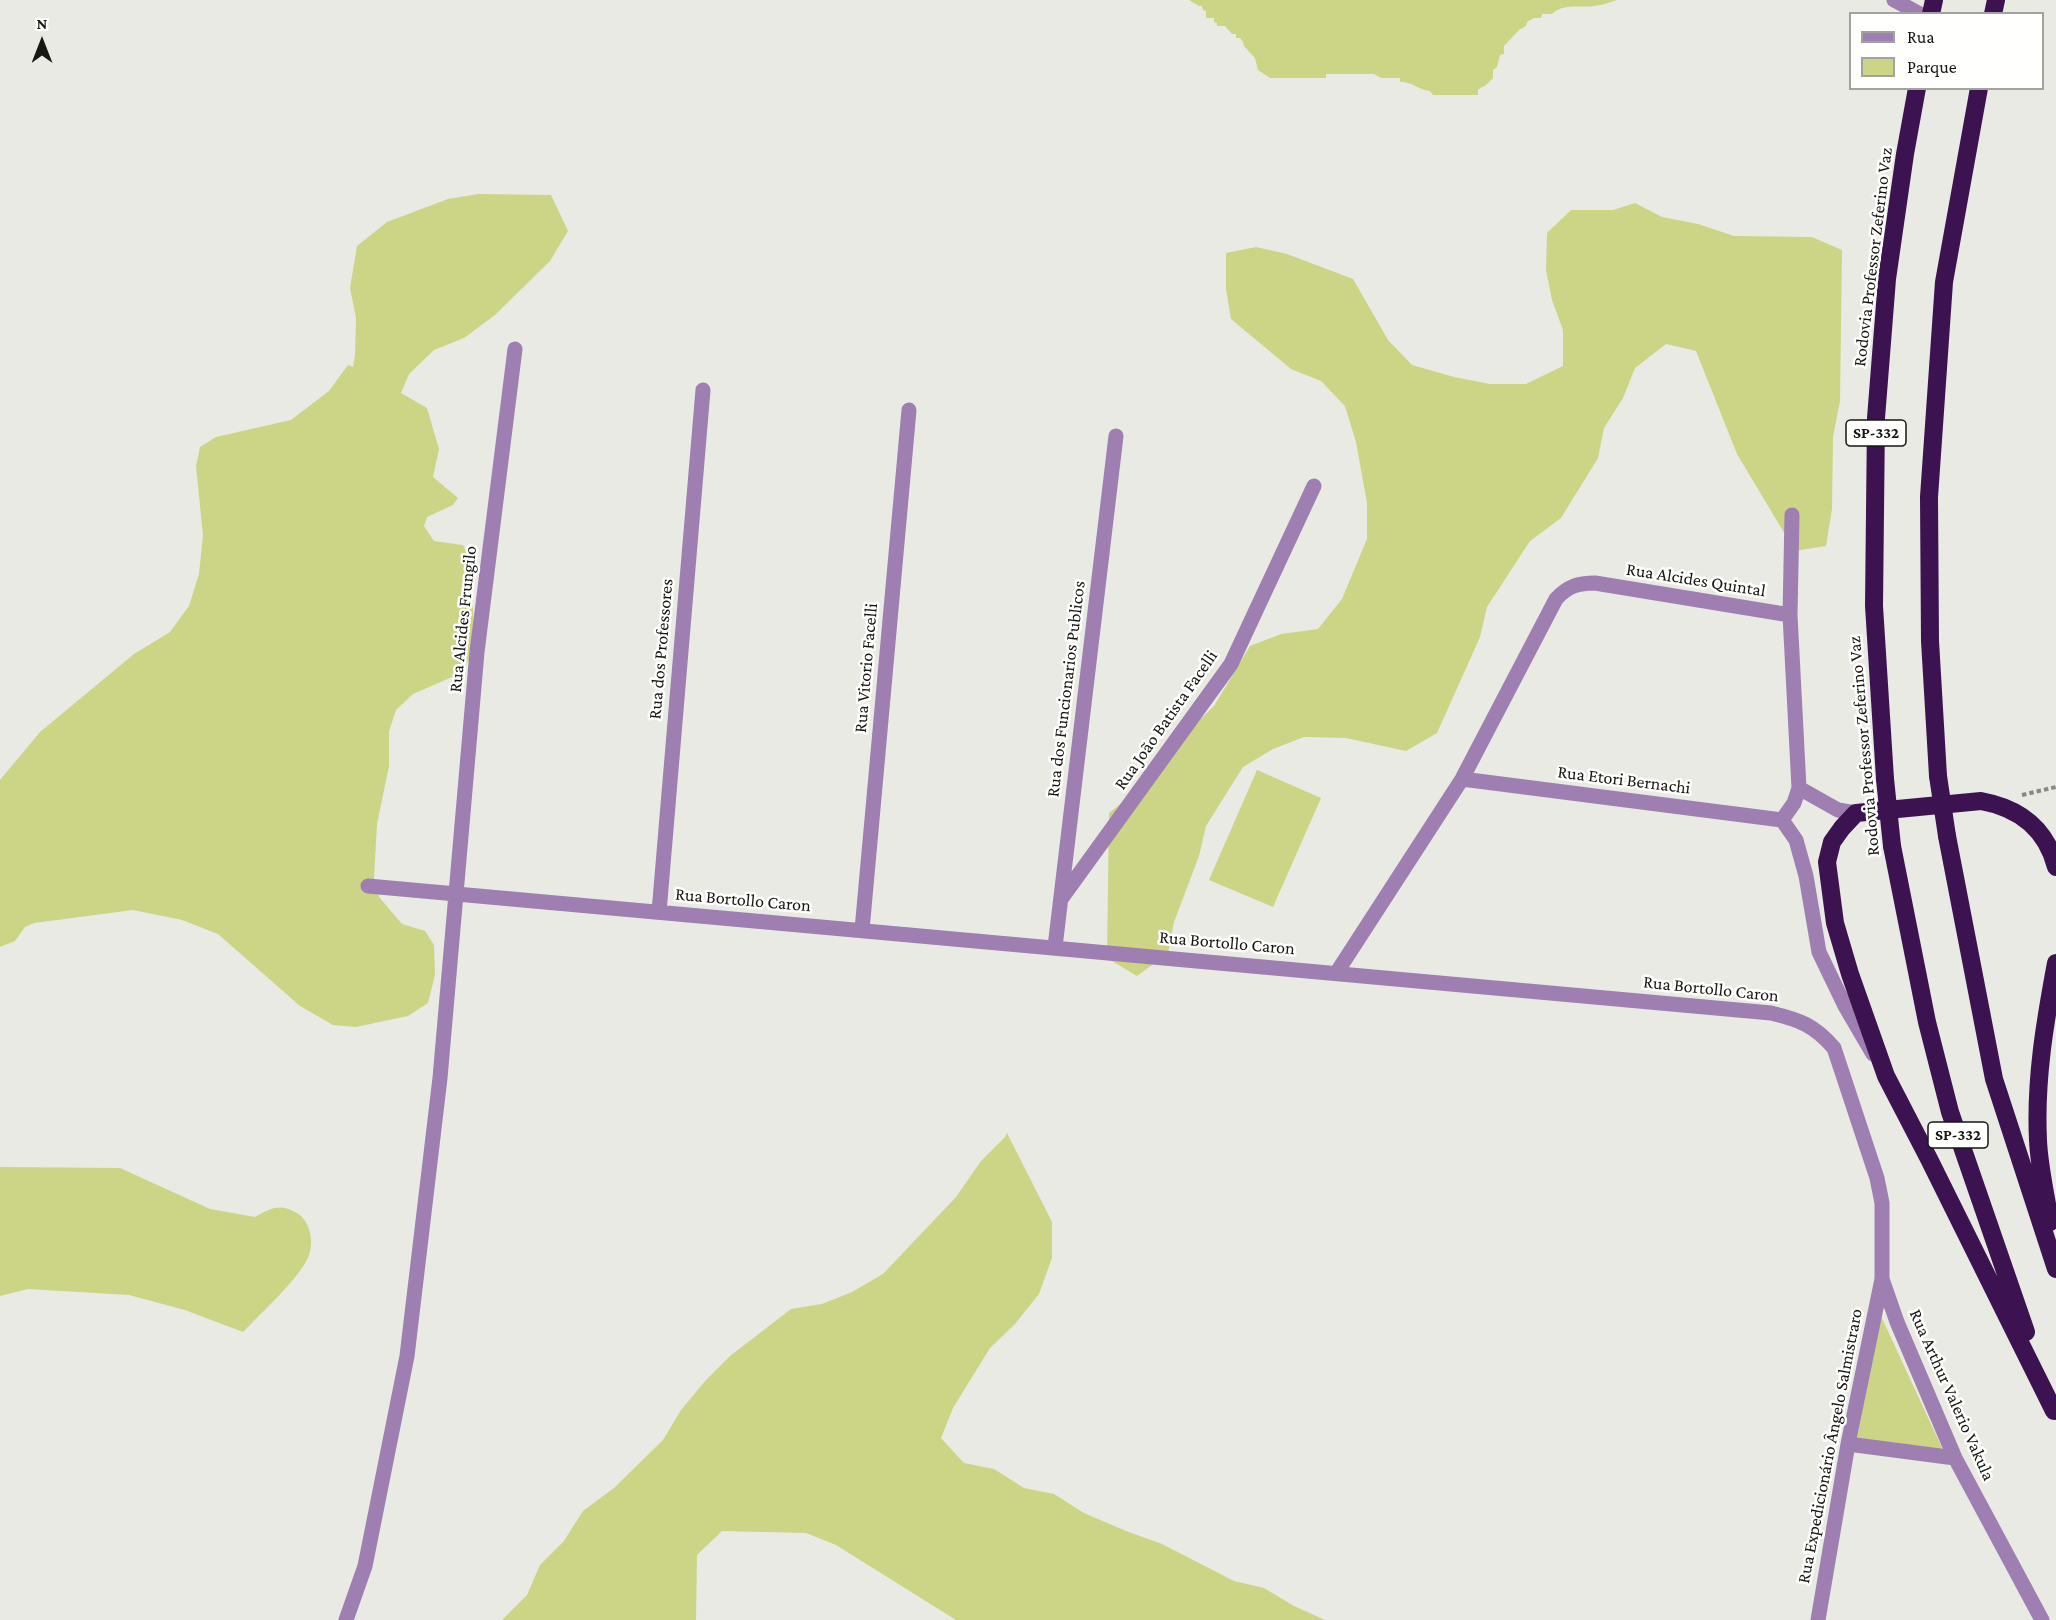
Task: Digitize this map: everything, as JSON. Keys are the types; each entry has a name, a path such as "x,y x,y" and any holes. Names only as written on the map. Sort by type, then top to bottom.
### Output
{"highway":[{"name":"Rodovia Professor Zeferino Vaz","path":"1917,90 1887,279 1876,418 1874,606 1885,779 1892,846 1927,1022 1950,1112 2055,1413"},
{"name":"SP-332","path":"1979,90 1944,282 1929,497 1930,640 1938,776 1947,836 1994,1079 2056,1269"},
{"path":"2055,1413 1886,1076 1850,974 1835,923 1827,862 1832,842 1856,813 1981,801 2000,804 2018,813 2035,827 2050,848 2056,867"},
{"path":"2056,963 2044,1028 2037,1085 2038,1142 2056,1262"}],"street":[{"path":"1894,0 1916,12"},
{"name":"Rua Alcides Frungilo","path":"346,1620 365,1566 407,1356 441,1078 477,652 515,349"},
{"name":"Rua dos Professores","path":"659,912 703,390"},
{"name":"Rua Vitorio Facelli","path":"862,930 909,410"},
{"name":"Rua dos Funcionarios Publicos","path":"1055,947 1116,436"},
{"name":"Rua João Batista Facelli","path":"1061,900 1231,664 1314,486"},
{"path":"1792,515 1790,615 1799,788 1794,803 1782,820 1796,840 1806,876 1819,952 1845,1006 1886,1076"},
{"name":"Rua Alcides Quintal","path":"1462,779 1556,599 1566,588 1580,583 1595,583 1790,615"},
{"path":"1337,972 1462,779"},
{"name":"Rua Etori Bernachi","path":"1462,779 1782,820"},
{"path":"1799,788 1838,810 1856,813"},
{"name":"Rua Bortollo Caron","path":"368,886 1337,972 1771,1013 1797,1019 1820,1032 1834,1048 1877,1179 1882,1203 1882,1279"},
{"name":"Rua Expedicionário Ângelo Salmistraro","path":"1818,1620 1848,1444 1882,1279"},
{"name":"Rua Arthur Valerio Vakula","path":"1882,1279 1955,1458 2042,1620"},
{"path":"1848,1444 1955,1458"}],"path":[{"path":"2000,804 2026,794 2056,787"}],"green space":[{"path":"1189,0 1617,0 1596,6 1561,8 1552,14 1542,14 1541,18 1534,18 1527,22 1526,26 1504,46 1504,54 1500,55 1497,67 1493,70 1493,78 1478,90 1478,95 1433,95 1430,91 1400,82 1400,78 1381,78 1374,74 1326,74 1326,78 1270,78 1258,70 1255,58 1240,38 1236,38 1236,34 1232,34 1225,26 1217,26 1214,18 1206,18 1206,11 1202,6"},
{"path":"478,194 551,195 568,231 550,261 495,315 464,338 434,350 409,374 401,393 427,408 439,449 433,477 458,498 453,505 427,517 424,526 434,541 463,545 470,561 474,627 469,660 459,674 413,694 396,710 389,731 389,766 377,824 374,878 379,897 402,924 425,931 434,945 435,975 428,1003 408,1016 356,1027 333,1025 300,1006 218,934 182,920 133,910 34,923 25,927 15,941 0,947 0,780 40,732 134,654 170,632 189,606 199,574 203,535 196,466 200,447 216,437 291,420 329,391 348,365 353,367 356,318 350,288 357,246 387,222 448,199"},
{"path":"1635,203 1662,217 1698,224 1734,236 1812,237 1842,250 1840,401 1833,437 1832,509 1826,546 1795,551 1737,454 1696,351 1666,344 1635,368 1623,398 1604,428 1598,458 1561,518 1530,541 1487,607 1480,637 1437,733 1406,751 1346,738 1304,737 1273,749 1243,767 1206,826 1199,856 1174,922 1168,953 1137,976 1107,958 1109,813 1140,789 1189,730 1214,706 1250,646 1281,634 1318,629 1342,599 1367,539 1367,503 1356,442 1345,406 1321,381 1291,369 1231,319 1226,289 1226,253 1256,247 1287,254 1353,279 1388,340 1412,365 1490,384 1526,384 1563,366 1563,330 1552,300 1546,270 1547,233 1571,210 1613,210"},
{"path":"1257,770 1321,798 1273,907 1209,880"},
{"path":"1007,1133 1052,1222 1052,1258 1039,1294 1015,1324 990,1348 953,1408 941,1438 964,1463 994,1469 1024,1488 1054,1494 1084,1513 1162,1544 1234,1581 1264,1588 1294,1606 1325,1620 956,1620 836,1545 806,1533 722,1531 697,1555 696,1620 502,1620 527,1595 540,1565 564,1541 583,1511 614,1488 663,1440 681,1410 730,1356 791,1309 822,1304 852,1292 883,1274 956,1197 981,1161"},
{"path":"0,1167 120,1168 210,1209 255,1217 271,1209 285,1208 297,1213 308,1226 311,1238 309,1255 290,1284 243,1332 185,1310 129,1295 28,1289 0,1296"},
{"path":"1881,1316 1943,1450 1857,1438"}]}
